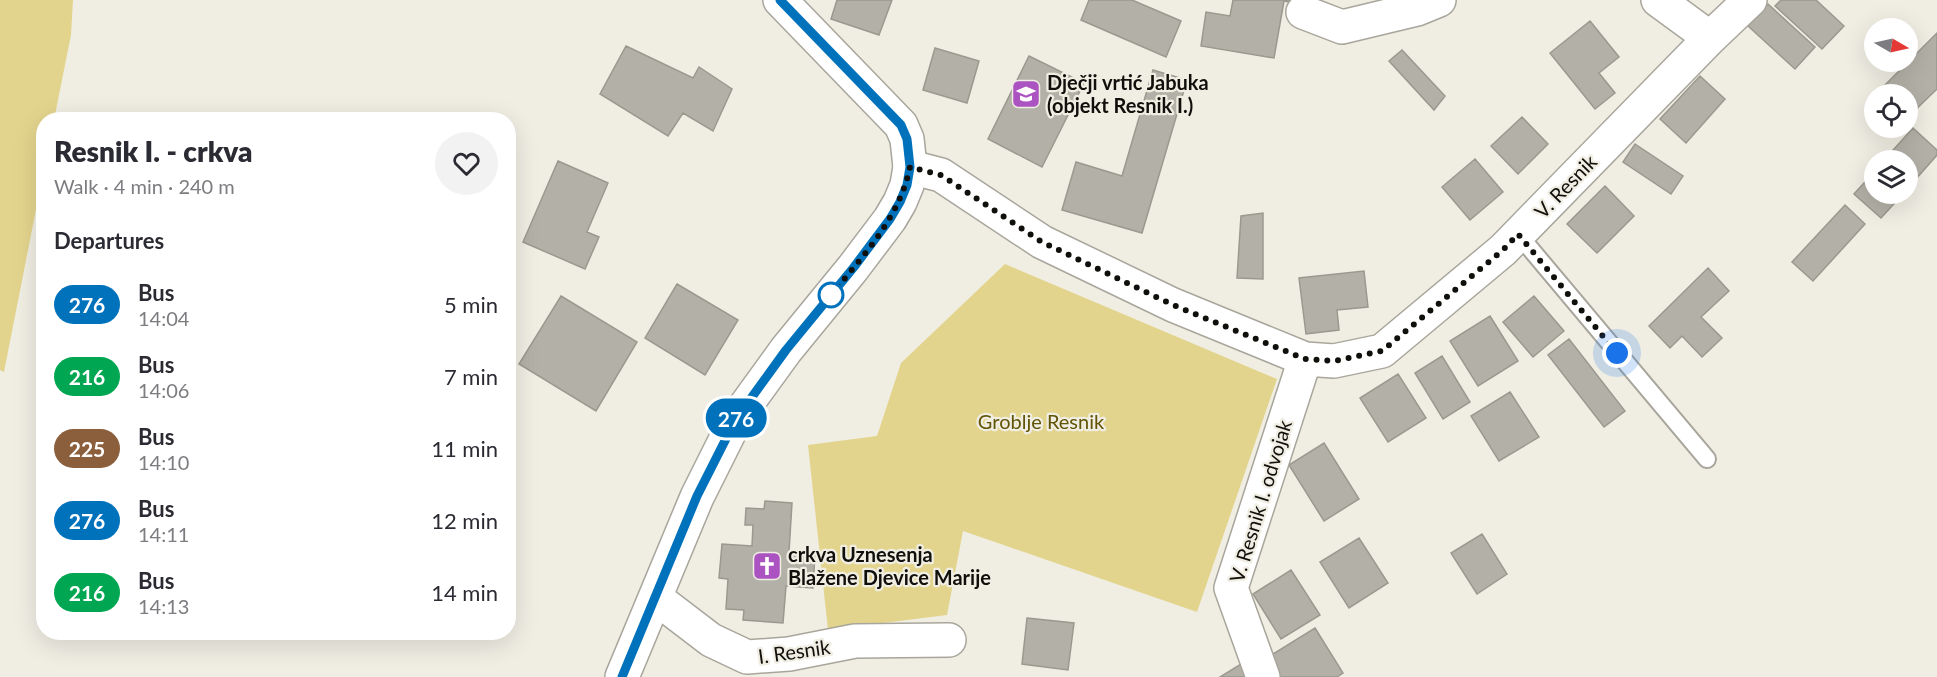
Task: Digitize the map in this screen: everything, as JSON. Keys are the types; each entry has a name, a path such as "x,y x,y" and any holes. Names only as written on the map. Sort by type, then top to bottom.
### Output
{"street":[{"path":"622,677 697,496 736,419 786,350 890,219 907,185 910,167 907,139 901,125 780,0"},
{"path":"1303,12 1342,27 1418,9 1439,0"},
{"path":"1658,0 1710,38"},
{"name":"V. Resnik","path":"910,167 941,175 1042,242 1173,305 1305,359 1334,361 1382,351 1503,250 1750,0"},
{"name":"V. Resnik I. odvojak","path":"1263,677 1231,588 1305,359"},
{"name":"I. Resnik","path":"656,598 711,640 747,657 789,654 855,641 950,640"}],"lane":[{"path":"1518,234 1707,459"}],"green space":[{"path":"0,0 73,0 71,35 56,112 36,112 36,210 4,372 0,370"},
{"name":"Groblje Resnik","path":"1005,264 1277,379 1197,612 963,531 947,615 828,630 808,445 877,436 901,363"}],"building":[{"path":"837,0 892,0 879,35 831,19"},
{"path":"1089,0 1132,0 1181,21 1166,57 1081,20"},
{"path":"1233,0 1300,0 1300,4 1284,1 1274,58 1201,46 1206,12 1230,16"},
{"path":"1781,0 1816,0 1844,26 1822,49 1775,6"},
{"path":"1768,4 1815,47 1795,69 1748,26"},
{"path":"1590,21 1619,57 1599,73 1615,93 1595,109 1550,53"},
{"path":"1937,33 1937,89 1918,107 1918,84 1886,84 1898,72 1918,72 1918,52"},
{"path":"626,46 693,78 699,67 732,89 713,131 683,113 668,136 600,94"},
{"path":"935,48 979,61 967,103 923,90"},
{"path":"1402,50 1445,96 1434,110 1389,61"},
{"path":"1029,56 1084,83 1042,167 988,139"},
{"path":"1153,70 1187,80 1142,233 1062,210 1076,162 1122,176"},
{"path":"1700,76 1725,99 1686,143 1660,119"},
{"path":"1522,117 1548,144 1518,174 1491,146"},
{"path":"1918,133 1937,150 1937,155 1918,177 1918,150 1893,150 1904,138 1918,138"},
{"path":"1635,144 1683,176 1671,194 1623,162"},
{"path":"1475,159 1503,192 1470,220 1442,187"},
{"path":"558,161 608,183 587,232 599,237 585,269 523,242"},
{"path":"1864,183 1864,203 1854,194"},
{"path":"1605,186 1634,216 1597,253 1567,224"},
{"path":"1865,204 1894,204 1881,218"},
{"path":"1845,205 1865,224 1813,281 1792,262"},
{"path":"1263,213 1263,279 1237,278 1241,216"},
{"path":"1708,268 1729,291 1701,317 1722,338 1702,357 1682,336 1670,348 1649,326"},
{"path":"1364,271 1368,307 1337,310 1339,330 1306,334 1299,278"},
{"path":"677,284 738,320 705,375 645,338"},
{"path":"561,296 637,342 596,411 519,364"},
{"path":"1534,296 1564,331 1533,357 1503,322"},
{"path":"1490,316 1518,361 1478,386 1450,341"},
{"path":"1569,339 1625,411 1604,427 1548,355"},
{"path":"1442,356 1470,402 1443,419 1415,373"},
{"path":"1398,374 1426,418 1388,442 1360,398"},
{"path":"1510,392 1539,437 1499,461 1471,416"},
{"path":"1324,443 1359,499 1324,521 1289,465"},
{"name":"crkva Uznesenja Blažene Djevice Marije","path":"765,501 792,503 789,552 815,554 813,588 786,586 783,623 743,620 744,610 726,609 728,579 719,578 722,544 752,546 753,525 745,525 746,508 764,509"},
{"path":"1482,534 1507,574 1477,594 1451,553"},
{"path":"1359,538 1388,583 1349,608 1320,562"},
{"path":"1291,570 1320,615 1281,639 1253,594"},
{"path":"1027,618 1074,623 1068,670 1022,664"},
{"path":"1315,628 1343,673 1337,677 1280,677 1268,657"},
{"path":"1241,664 1248,677 1220,677"}],"bus line":[{"name":"276","path":"622,677 697,496 736,419 786,350 890,219 907,185 910,153 901,125 780,0"}],"place":[{"name":"Dječji vrtić Jabuka (objekt Resnik I.)","path":"1026,94"},
{"name":"crkva Uznesenja Blažene Djevice Marije","path":"767,566"}],"route":[{"path":"831,295 890,219 907,185 910,167 941,175 1042,242 1173,305 1305,359 1334,361 1382,351 1503,250 1518,234 1617,353"}]}
